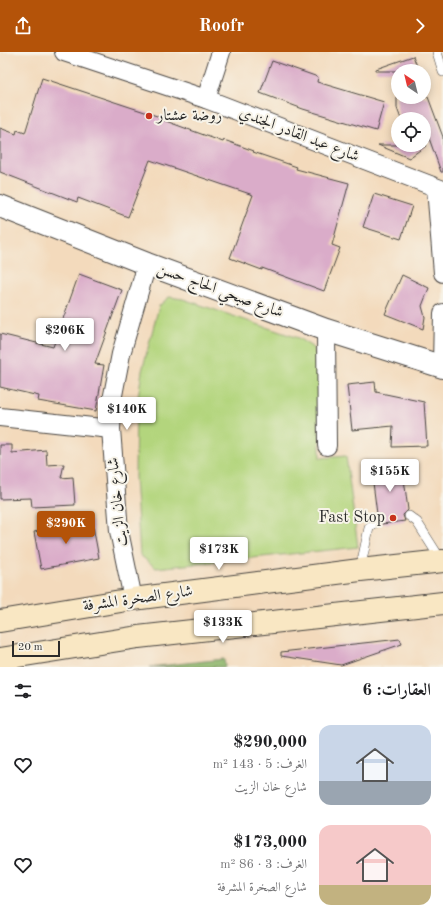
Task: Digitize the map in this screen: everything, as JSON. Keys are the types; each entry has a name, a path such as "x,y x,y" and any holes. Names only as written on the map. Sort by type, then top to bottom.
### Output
{"main road":[{"name":"شارع الصخرة المشرفة","path":"0,621 133,599 442,561"},
{"path":"0,659 138,636 443,603"}],"street":[{"name":"شارع عبد القادر الجندي","path":"64,52 206,99 439,189"},
{"path":"206,99 221,52"},
{"path":"439,189 443,273"},
{"name":"شارع صبحي الحاج حسن","path":"0,206 147,264 326,330 443,367"},
{"name":"شارع خان الزيت","path":"133,599 120,531 111,429 113,395 121,354 147,264"},
{"path":"443,313 443,367"},
{"path":"326,330 327,446"},
{"path":"0,417 111,429"}],"lane":[{"path":"437,52 443,72"},
{"path":"409,516 417,522 442,561"},
{"path":"360,570 369,528 378,520"}],"green space":[{"path":"169,297 183,299 298,338 312,347 319,360 320,458 346,456 358,547 156,568 140,555 135,477 136,411 142,371 159,306"},
{"path":"224,659 225,667 149,667"}],"building":[{"path":"413,56 416,64 391,64 391,71 376,71 376,69"},
{"path":"272,61 318,77 317,82 384,102 376,131 303,109 260,93"},
{"path":"42,78 163,118 163,120 223,142 224,140 297,167 296,169 349,183 332,245 340,248 324,291 230,258 253,195 150,160 128,217 78,198 77,202 0,172 0,128 16,134 17,130 25,133"},
{"path":"397,104 431,104 443,137 443,172 441,172 431,144 431,112 398,112"},
{"path":"378,145 391,145 391,150"},
{"path":"395,152 417,152 409,158"},
{"path":"374,194 412,206 401,239 363,227"},
{"path":"79,274 122,290 95,364 104,365 96,411 38,401 39,396 0,387 0,334 53,347"},
{"path":"402,275 429,288 422,306 425,317 423,329 385,314"},
{"path":"375,382 376,392 424,402 427,446 392,447 393,426 352,430 347,385"},
{"path":"0,445 12,445 12,453 46,450 47,465 64,464 61,478 73,477 75,505 32,507 31,498 0,499"},
{"path":"402,463 408,510 403,515 405,521 382,524 383,516 377,514 371,467"},
{"path":"92,521 99,558 41,569 34,532"},
{"path":"400,639 402,644 341,665 281,656 281,652"}],"place":[{"name":"روضة عشتار","path":"149,116"},
{"name":"Fast Stop","path":"393,518"}]}
